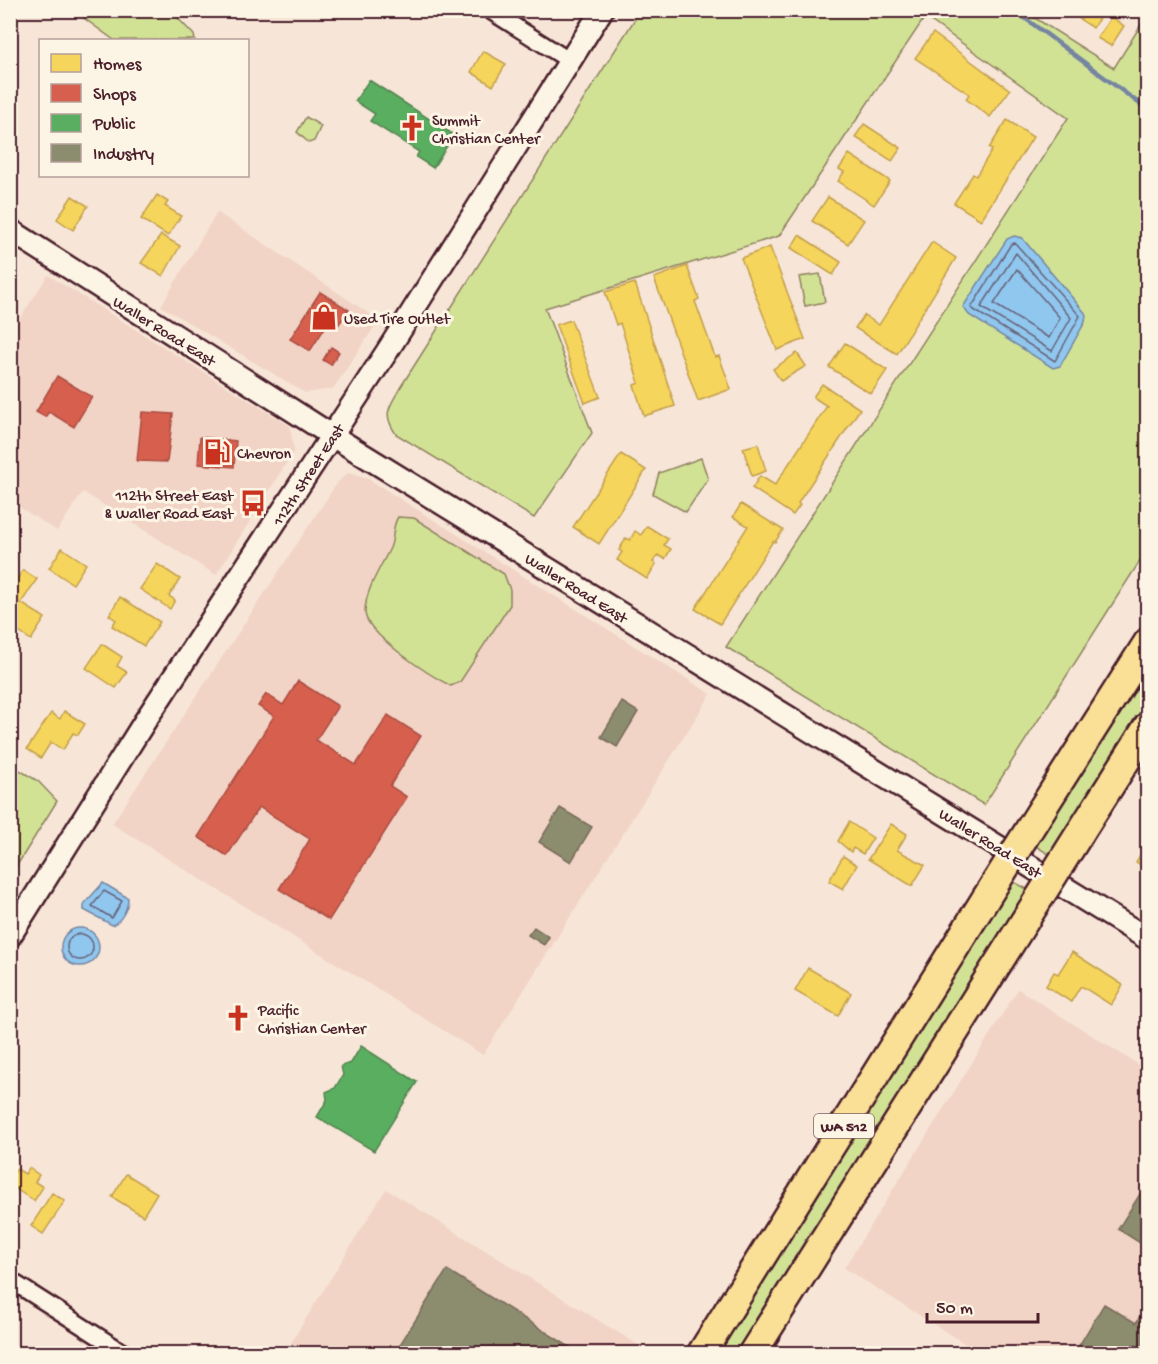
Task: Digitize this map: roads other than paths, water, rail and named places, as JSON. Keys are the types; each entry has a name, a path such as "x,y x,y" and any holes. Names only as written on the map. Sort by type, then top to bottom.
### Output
{"highway":[{"name":"WA 512","path":"701,1353 1148,642"},
{"name":"WA 512","path":"752,1353 1148,726"}],"street":[{"path":"489,10 570,62"},
{"name":"112th Street East","path":"10,936 151,712 602,10"},
{"name":"Waller Road East","path":"10,230 331,435 1148,939"},
{"path":"10,1280 126,1353"}],"water":[{"path":"1014,236 1022,238 1086,314 1085,322 1060,366 1053,368 969,315 963,307 1007,239"},
{"path":"103,883 128,898 124,914 112,925 84,910 84,904"},
{"path":"80,928 94,933 99,947 94,961 80,966 66,961 61,947 66,933"}],"waterway":[{"path":"1014,10 1148,110"}],"place":[{"name":"Summit Christian Center","path":"412,128"},
{"name":"Used Tire Outlet","path":"324,317"},
{"name":"Chevron","path":"217,452"},
{"name":"112th Street East & Waller Road East","path":"253,503"},
{"name":"Pacific Christian Center","path":"238,1018"}]}
